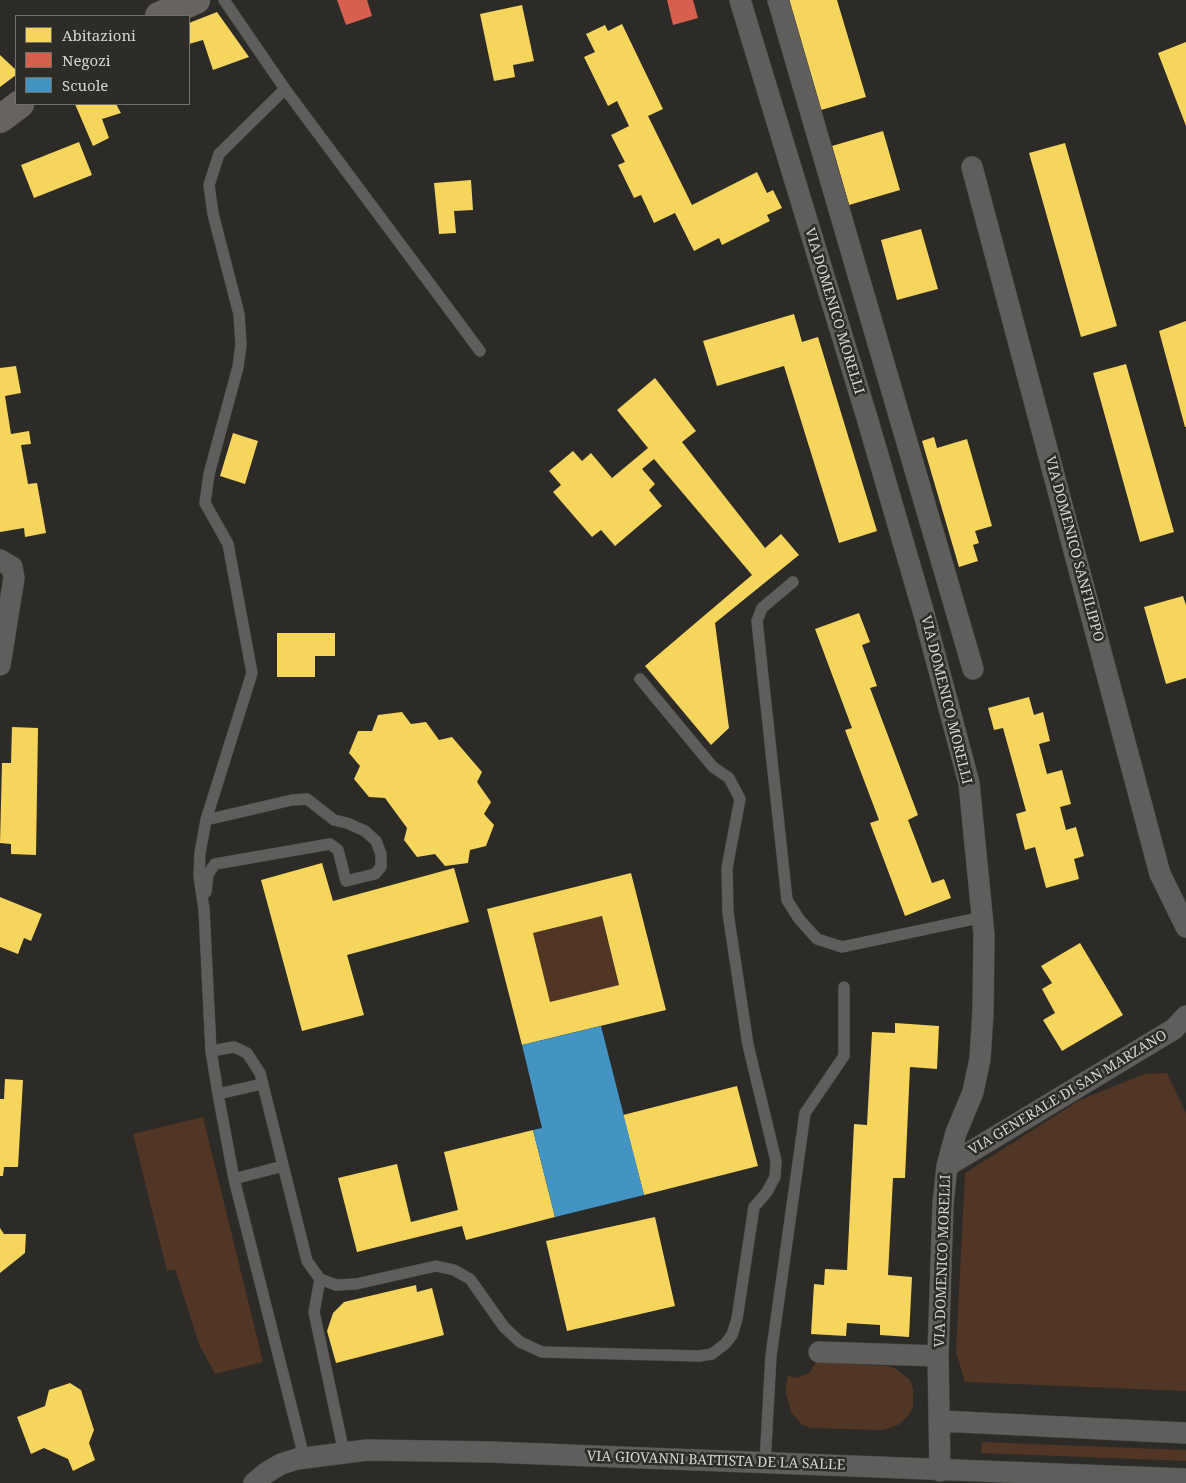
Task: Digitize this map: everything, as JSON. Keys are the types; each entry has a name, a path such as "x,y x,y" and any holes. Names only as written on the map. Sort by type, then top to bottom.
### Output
{"main road":[{"path":"161,15 196,0"},
{"path":"0,119 19,105"}],"street":[{"name":"VIA DOMENICO MORELLI","path":"740,0 871,430 969,782 983,917 983,1011 980,1059 973,1092 956,1134 947,1166 943,1204 938,1356 942,1477"},
{"path":"778,0 973,669"},
{"name":"VIA DOMENICO SANFILIPPO","path":"972,167 1160,874 1186,927"},
{"path":"0,560 12,568 14,578 0,665"},
{"name":"VIA GENERALE DI SAN MARZANO","path":"947,1166 1174,1029 1186,1016"},
{"path":"819,1352 938,1356"},
{"path":"940,1421 1186,1432"},
{"name":"VIA GIOVANNI BATTISTA DE LA SALLE","path":"254,1483 281,1464 304,1457 367,1450 478,1452 765,1463 942,1477 1186,1479"}],"lane":[{"path":"224,0 285,89 480,351"},
{"path":"285,89 219,154 209,185 213,214 239,314 241,345 238,366 209,474 205,504 228,544 252,673 206,820 200,853 199,876 204,909 211,1051 218,1094 234,1178 304,1457"},
{"path":"793,582 762,608 757,621 787,900 799,919 817,939 842,947 983,917"},
{"path":"211,1051 234,1047 247,1053 260,1073 307,1261 320,1279 336,1285 356,1284 436,1266 454,1270 470,1279 504,1327 520,1342 542,1352 699,1356 712,1354 725,1344 732,1335 737,1319 754,1207 767,1192 775,1177 776,1161 748,1045 728,913 727,868 740,799 730,778 713,767 640,679"},
{"path":"204,909 208,874 215,864 330,844 338,850 346,881 375,874 381,867 381,854 376,842 365,831 347,823 334,820 307,799 292,800 206,820"},
{"path":"765,1463 771,1356 805,1113 844,1056 844,987"},
{"path":"218,1094 262,1084"},
{"path":"234,1178 283,1166"},
{"path":"320,1279 314,1312 344,1453"}],"shaded area":[{"path":"602,916 619,985 550,1002 533,933"},
{"path":"1167,1073 1186,1113 1186,1391 965,1382 956,1352 965,1173 1080,1100 1144,1074"},
{"path":"203,1117 263,1362 215,1374 199,1344 175,1269 167,1271 133,1134"},
{"path":"816,1362 888,1366 896,1369 910,1380 913,1388 913,1406 909,1415 898,1425 883,1430 811,1428 802,1425 791,1412 786,1394 788,1376 797,1378 809,1373"},
{"path":"982,1442 1186,1450 1186,1461 981,1453"}],"building: Abitazioni":[{"path":"789,0 837,0 866,97 821,110"},
{"path":"522,5 534,61 513,65 515,77 494,81 480,14"},
{"path":"217,12 249,57 213,70 203,40 190,44 190,23"},
{"path":"622,24 663,109 648,116 692,205 757,172 767,193 773,190 782,208 767,215 770,221 722,245 719,238 694,251 675,213 654,223 641,195 634,198 618,165 625,162 611,135 629,126 617,101 608,106 584,57 595,52 586,34 605,25 608,31"},
{"path":"1186,42 1186,126 1158,53"},
{"path":"0,55 15,69 15,76 0,87"},
{"path":"75,105 117,105 121,113 102,119 109,138 93,146"},
{"path":"883,131 900,190 849,205 832,146"},
{"path":"79,142 92,175 34,198 21,165"},
{"path":"1065,143 1117,326 1081,337 1029,153"},
{"path":"471,180 473,210 454,211 456,233 439,234 434,183"},
{"path":"921,229 938,289 897,300 881,240"},
{"path":"794,314 802,342 818,337 877,531 839,543 784,366 717,386 703,341"},
{"path":"1186,321 1186,427 1185,427 1159,331"},
{"path":"1126,364 1174,532 1140,542 1093,373"},
{"path":"16,366 21,393 5,396 11,434 29,431 31,444 21,445 28,484 37,483 46,533 25,537 24,528 0,532 0,368"},
{"path":"655,378 696,431 682,442 765,548 781,534 799,555 715,623 729,728 711,745 645,666 752,575 654,459 642,469 655,484 649,490 662,506 615,546 601,530 592,537 553,492 561,485 549,471 573,451 582,461 591,453 612,478 648,448 617,410"},
{"path":"233,433 258,441 245,484 220,476"},
{"path":"934,437 937,448 967,439 992,526 975,531 979,543 973,545 978,561 959,567 922,441"},
{"path":"1183,596 1186,605 1186,678 1166,684 1144,607"},
{"path":"859,613 870,642 862,645 877,686 870,688 918,815 908,820 932,883 944,879 951,898 905,916 870,823 879,820 845,730 852,728 815,629"},
{"path":"277,633 335,633 335,656 315,656 315,677 277,677"},
{"path":"1029,697 1034,715 1043,712 1050,741 1039,744 1047,774 1062,770 1071,804 1060,807 1066,830 1076,827 1084,856 1074,859 1079,879 1046,888 1035,847 1025,850 1016,814 1026,811 1003,728 994,730 988,708"},
{"path":"402,712 411,724 426,722 439,740 452,737 482,772 477,782 491,802 484,814 494,825 486,846 470,850 468,863 445,866 435,854 417,857 404,840 407,828 385,798 369,797 354,779 360,766 349,753 358,731 372,731 378,715"},
{"path":"12,727 38,728 36,855 11,854 11,844 0,843 2,763 11,763"},
{"path":"322,863 333,901 454,868 469,922 347,955 364,1015 302,1031 261,880"},
{"path":"631,873 666,1010 522,1045 487,909","holes":["602,916 619,985 550,1002 533,933"]},
{"path":"0,897 42,914 31,941 24,938 18,954 0,947"},
{"path":"1080,943 1123,1015 1062,1051 1043,1020 1055,1013 1042,989 1052,983 1041,966"},
{"path":"895,1023 939,1026 937,1069 910,1067 905,1178 893,1178 888,1275 912,1277 909,1337 880,1335 880,1325 847,1323 846,1336 811,1334 814,1284 824,1285 825,1269 847,1270 854,1124 867,1125 872,1032 895,1033"},
{"path":"5,1079 23,1080 18,1167 4,1167 3,1176 0,1176 0,1099 4,1099"},
{"path":"737,1086 758,1166 644,1195 623,1115"},
{"path":"533,1130 555,1217 466,1240 462,1226 357,1252 338,1178 397,1164 411,1222 458,1210 444,1152"},
{"path":"655,1217 675,1306 567,1331 546,1241"},
{"path":"0,1228 4,1234 26,1234 25,1253 0,1273"},
{"path":"416,1285 417,1292 432,1288 444,1335 336,1363 327,1331 333,1313 344,1302"},
{"path":"70,1383 81,1390 94,1430 89,1443 95,1460 73,1471 68,1459 44,1448 31,1454 17,1417 45,1406 49,1390"}],"building: Negozi":[{"path":"337,0 367,0 372,16 346,25"},
{"path":"667,0 693,0 698,18 673,25"}],"building: Scuole":[{"path":"601,1026 644,1195 555,1217 533,1130 542,1128 522,1045"}]}
